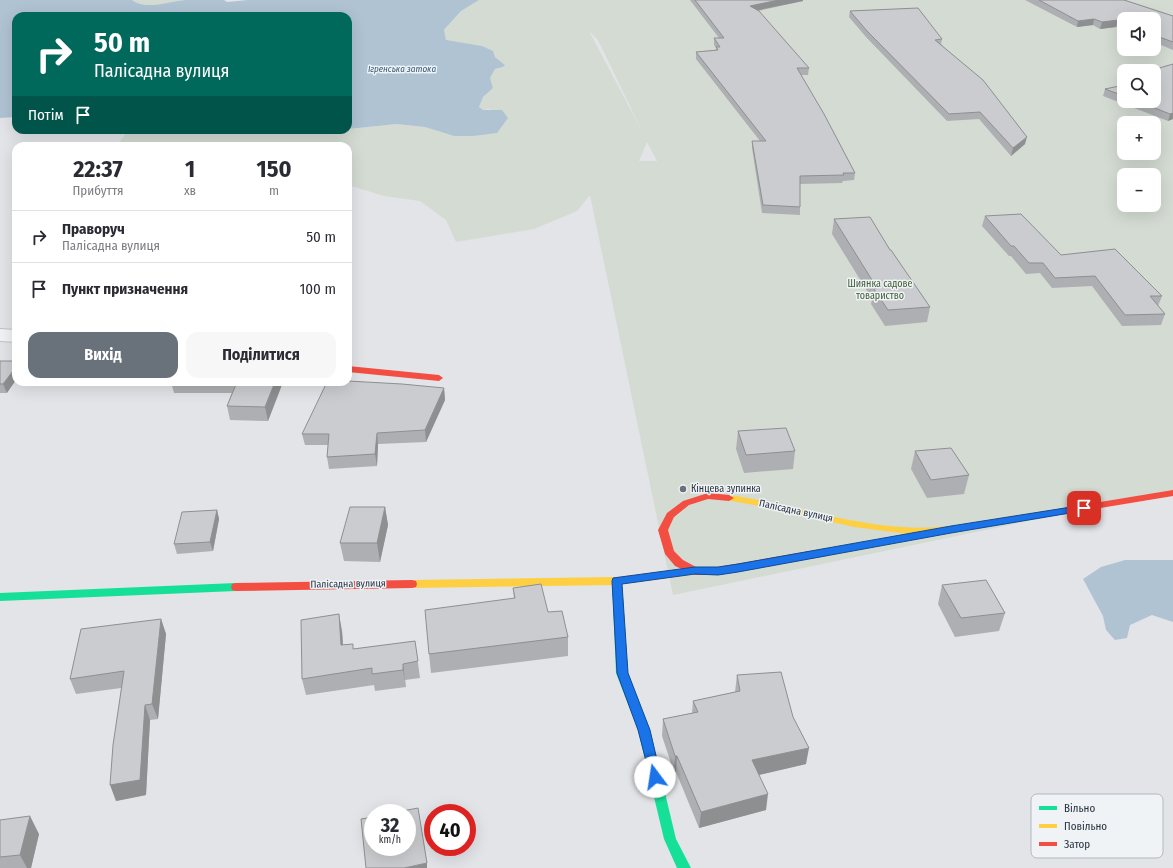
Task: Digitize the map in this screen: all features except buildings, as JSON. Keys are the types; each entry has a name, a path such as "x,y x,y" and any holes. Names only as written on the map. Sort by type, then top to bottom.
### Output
{"street":[{"path":"0,335 12,336"},
{"path":"352,369 439,378"},
{"name":"Палісадна вулиця","path":"0,597 272,586 617,581 695,571 718,571 738,568 951,530 1173,493"},
{"name":"Палісадна вулиця","path":"695,571 679,563 669,552 663,530 670,515 686,503 708,496 758,502 841,521 897,530 951,530"},
{"path":"617,581 622,673 644,730 670,839 684,868"}],"green space":[{"path":"132,0 186,0 165,4 144,5"},
{"name":"Шиянка садове товариство","path":"479,0 1173,0 1173,491 673,595 590,195 577,211 534,229 456,242 446,220 420,201 384,196 352,186 352,142 120,142 125,134 352,134 352,129 397,124 425,127 454,136 491,109 483,110 479,107 483,97 493,88 490,78 495,69 505,65 482,46 446,41 444,31 461,11","holes":["589,31 598,40 643,133","647,142 657,161 639,161"]}],"water":[{"name":"Ігренська затока","path":"0,0 132,0 144,5 151,5 186,0 224,0 227,2 248,0 479,0 461,11 444,30 446,40 482,46 493,51 495,57 505,65 495,69 490,78 493,88 483,97 479,107 483,110 502,110 508,118 497,133 473,136 454,136 425,127 397,124 352,129 352,12 12,12 12,117 0,118"},
{"path":"1125,560 1173,560 1173,622 1152,615 1130,625 1127,638 1115,640 1106,630 1103,616 1083,579 1101,567"}],"traffic: fast":[{"path":"617,581 622,673 644,730 670,839 684,868"},
{"path":"0,597 236,587"}],"traffic: slow":[{"path":"729,498 771,505 875,527 910,531 951,530"},
{"path":"827,552 979,525"},
{"path":"412,584 617,581 695,571"}],"traffic: jam":[{"path":"352,369 439,378"},
{"path":"979,525 1173,493"},
{"path":"729,498 708,496 686,503 670,515 663,530 669,552 679,563 695,571 718,571 827,552"},
{"path":"236,587 412,584"}],"place":[{"name":"Кінцева зупинка","path":"683,489"}],"route":[{"path":"655,777 644,730 622,673 617,581 695,571 718,571 738,568 1084,508"}]}
